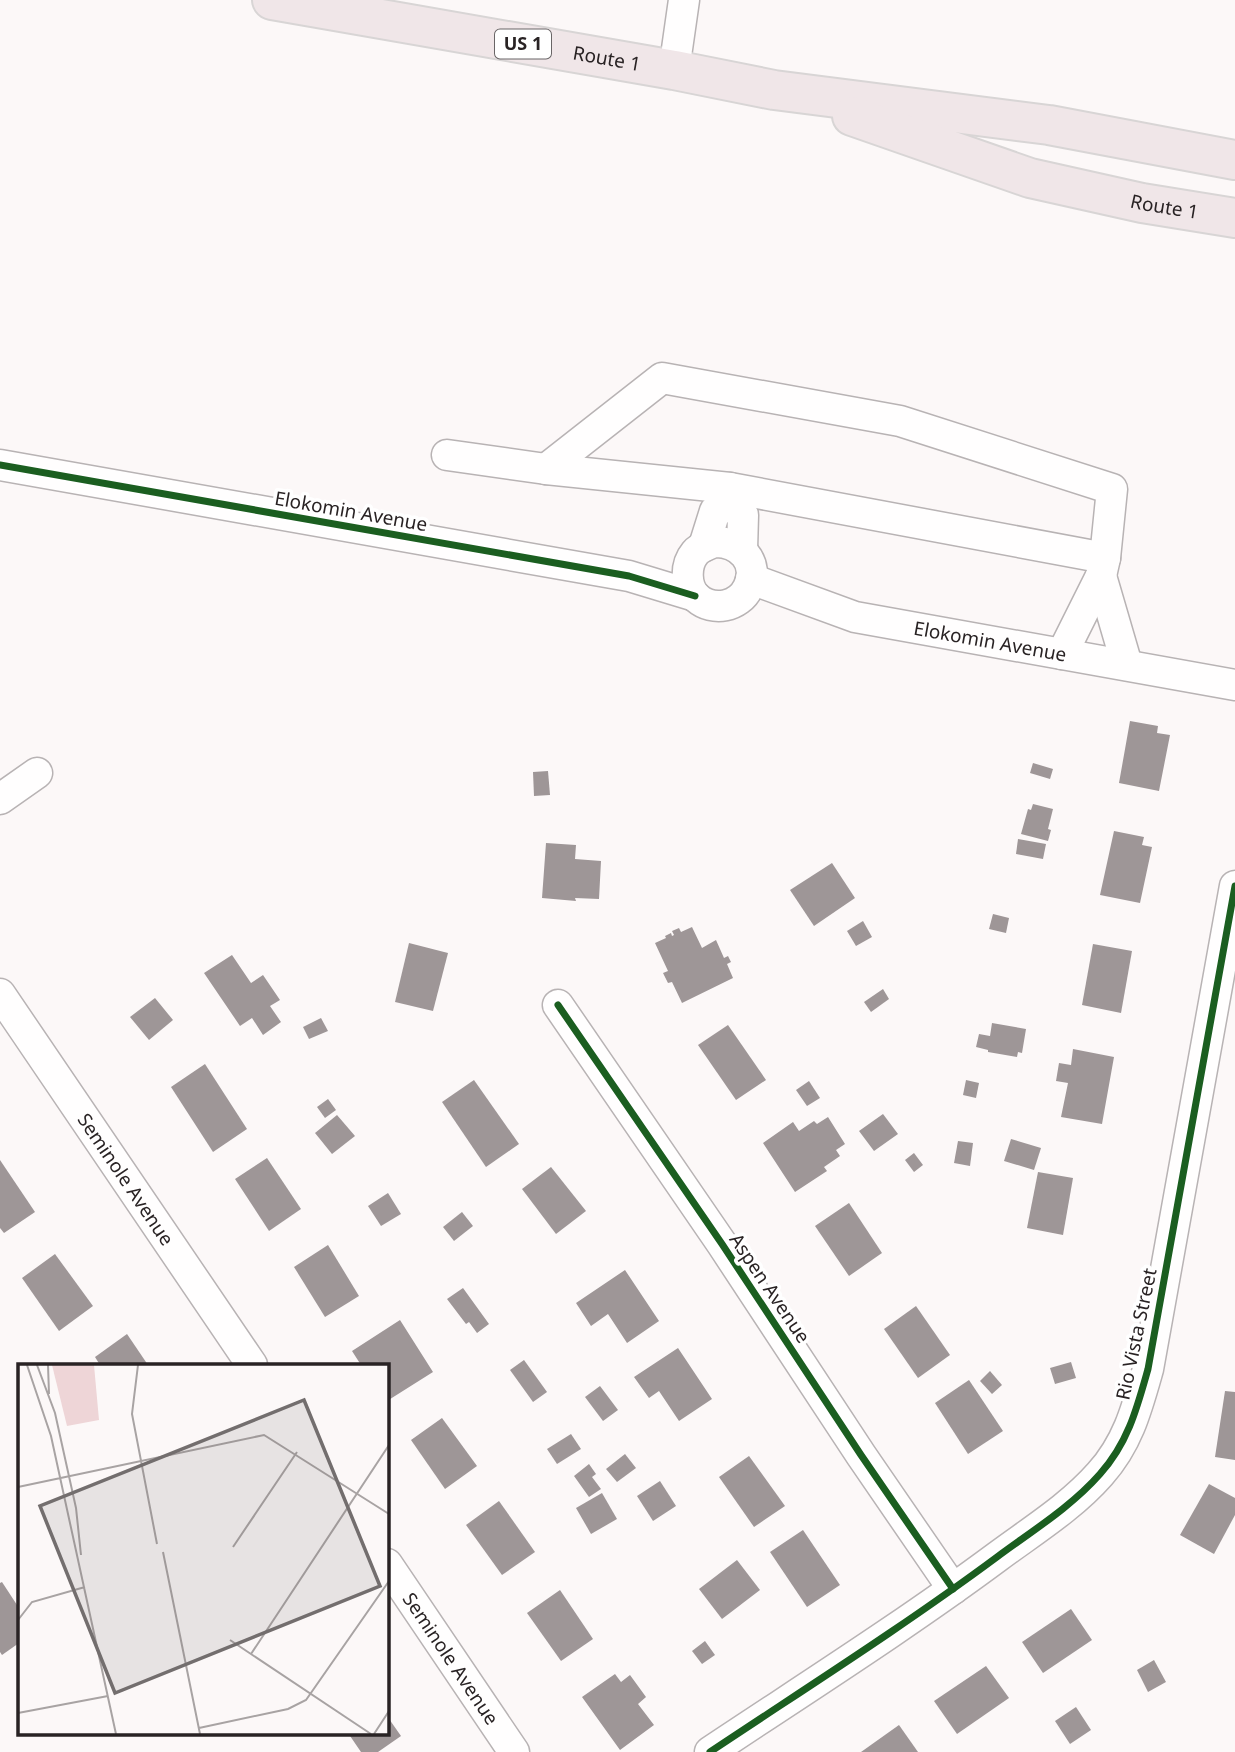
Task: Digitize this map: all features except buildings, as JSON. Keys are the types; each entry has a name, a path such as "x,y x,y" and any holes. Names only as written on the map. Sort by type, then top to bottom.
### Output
{"main road":[{"name":"Route 1","path":"272,0 774,90 1049,125 1235,160"},
{"name":"Route 1","path":"774,90 1030,178 1142,203 1235,218"}],"street":[{"path":"674,70 684,0"},
{"path":"546,468 662,378 900,421 1112,489 1103,567 1062,654"},
{"path":"447,455 728,496 1103,567"},
{"name":"Elokomin Avenue","path":"0,465 629,576 695,596"},
{"path":"728,496 743,515 742,550"},
{"path":"697,554 714,542 724,542 742,550 748,559 751,579 741,598 732,604 711,605 695,596 689,583 688,572 715,511 728,496"},
{"name":"Elokomin Avenue","path":"629,576 697,554"},
{"path":"1103,567 1126,665"},
{"name":"Elokomin Avenue","path":"751,579 855,617 1235,685"},
{"path":"0,799 37,773"},
{"name":"Rio Vista Street","path":"710,1752 953,1589 1072,1502 1101,1474 1124,1443 1148,1369 1235,886"},
{"name":"Seminole Avenue","path":"0,994 251,1364"},
{"name":"Aspen Avenue","path":"558,1005 953,1589"},
{"name":"Seminole Avenue","path":"388,1565 514,1752"}],"cycle path":[{"path":"0,465 629,576 695,596"},
{"path":"710,1752 891,1632 1051,1518 1089,1486 1118,1450 1135,1411 1148,1369 1235,886"},
{"path":"558,1005 953,1589"}]}
